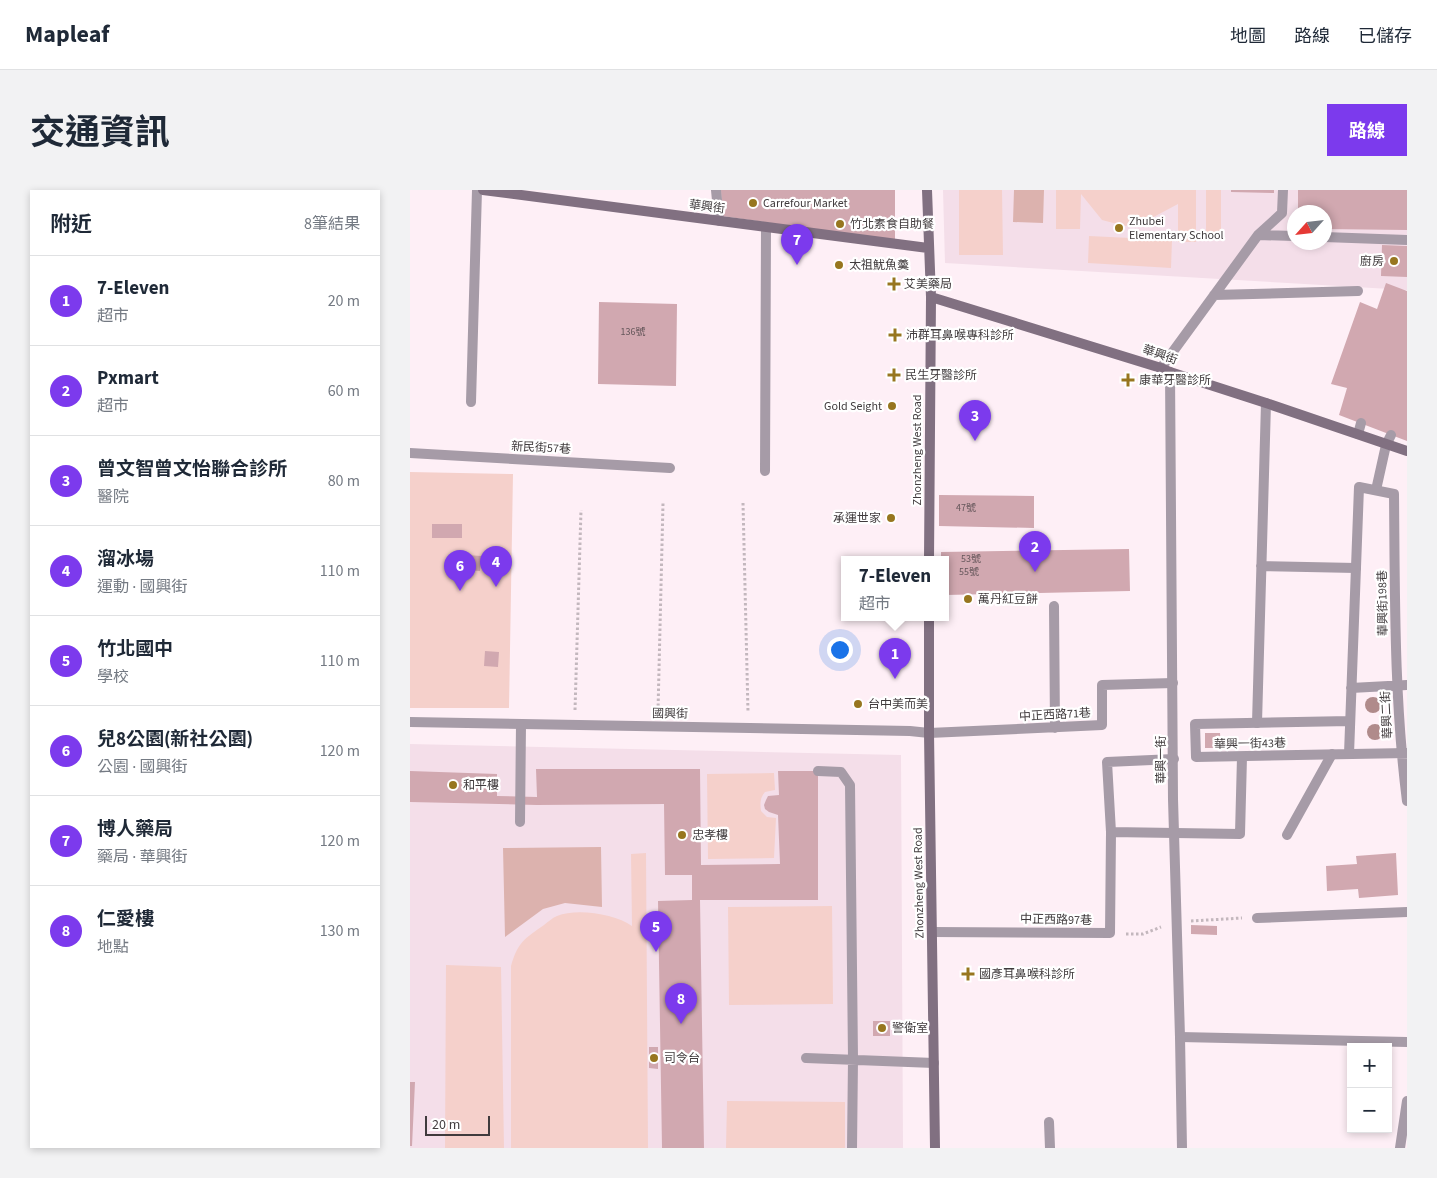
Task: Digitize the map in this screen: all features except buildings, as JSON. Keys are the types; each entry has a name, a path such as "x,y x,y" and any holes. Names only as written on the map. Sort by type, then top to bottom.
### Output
{"street":[{"path":"471,402 477,190"},
{"name":"華興街","path":"483,190 928,248"},
{"path":"716,190 719,221"},
{"name":"Zhonzheng West Road","path":"927,190 931,297 929,556"},
{"path":"1165,370 1224,280 1258,235 1282,213 1283,190"},
{"path":"765,470 766,227"},
{"path":"1258,235 1287,236"},
{"path":"1332,237 1407,240"},
{"path":"1214,295 1358,292"},
{"name":"華興街","path":"931,297 1165,370 1407,452"},
{"name":"華興一街","path":"1165,370 1182,1148"},
{"path":"1257,723 1266,403"},
{"path":"1358,434 1361,423"},
{"path":"1349,754 1359,486 1376,490 1386,445 1391,434"},
{"name":"新民街57巷","path":"410,453 670,468"},
{"name":"華興街198巷","path":"1376,490 1394,494 1402,685"},
{"path":"1262,566 1356,568"},
{"path":"1054,606 1054,728"},
{"name":"Zhonzheng West Road","path":"929,621 935,1148"},
{"name":"中正西路71巷","path":"929,733 1102,725 1102,684 1173,683"},
{"path":"1351,688 1402,685"},
{"name":"華興二街","path":"1402,685 1407,801"},
{"name":"華興一街43巷","path":"1350,721 1195,724 1196,757 1404,753"},
{"name":"國興街","path":"410,722 910,731 929,733"},
{"path":"520,822 521,724"},
{"path":"1287,835 1332,754"},
{"path":"1111,832 1240,834 1242,756"},
{"path":"1110,934 1111,832 1107,762 1174,759"},
{"path":"818,771 841,772 850,786 852,1148"},
{"path":"1257,918 1407,912"},
{"name":"中正西路97巷","path":"932,932 1110,934"},
{"path":"1180,1037 1407,1042"},
{"path":"806,1058 934,1063"},
{"path":"1400,1148 1407,1101"},
{"path":"1049,1122 1050,1148"}],"path":[{"path":"658,727 664,503"},
{"path":"743,503 749,728"},
{"path":"575,725 581,510"},
{"path":"1110,934 1143,934 1177,921 1257,918"}],"shaded area":[{"name":"Zhubei Elementary School","path":"943,190 1407,190 1407,290 945,263"},
{"path":"959,190 1002,190 1003,255 959,255"},
{"path":"1014,190 1044,190 1043,223 1013,222"},
{"path":"1056,190 1196,190 1196,242 1178,242 1178,204 1146,221 1125,226 1102,220 1081,194 1080,229 1056,229"},
{"path":"1206,190 1221,190 1221,237 1206,237"},
{"path":"1089,236 1172,240 1171,268 1088,263"},
{"path":"410,472 513,474 509,708 410,708"},
{"path":"410,744 901,755 903,1148 410,1148"},
{"path":"774,773 775,790 765,792 760,806 761,811 767,817 776,818 774,858 708,859 707,774"},
{"path":"601,847 602,907 565,903 543,909 505,937 503,848"},
{"path":"646,853 648,1148 511,1148 511,966 516,951 531,934 553,918 565,914 585,912 606,915 632,926 631,854"},
{"path":"832,906 833,1004 729,1005 728,907"},
{"path":"446,965 501,967 504,1148 445,1148"},
{"path":"727,1101 845,1102 845,1148 726,1148"}],"place":[{"name":"Carrefour Market","path":"753,203"},
{"name":"竹北素食自助餐","path":"840,224"},
{"name":"Zhubei Elementary School","path":"1119,228"},
{"name":"廚房","path":"1394,261"},
{"name":"博人藥局","path":"797,265"},
{"name":"太祖魷魚羮","path":"839,265"},
{"name":"艾美藥局","path":"894,284"},
{"name":"沛群耳鼻喉專科診所","path":"895,335"},
{"name":"民生牙醫診所","path":"894,375"},
{"name":"康華牙醫診所","path":"1128,380"},
{"name":"Gold Seight","path":"892,406"},
{"name":"曾文智曾文怡聯合診所","path":"975,441"},
{"name":"承運世家","path":"891,518"},
{"name":"Pxmart","path":"1035,572"},
{"name":"溜冰場","path":"496,587"},
{"name":"兒8公園(新社公園)","path":"460,591"},
{"name":"萬丹紅豆餅","path":"968,599"},
{"name":"7-Eleven","path":"895,679"},
{"name":"台中美而美","path":"858,704"},
{"name":"和平樓","path":"453,785"},
{"name":"忠孝樓","path":"682,835"},
{"name":"竹北國中","path":"656,952"},
{"name":"國彥耳鼻喉科診所","path":"968,974"},
{"name":"仁愛樓","path":"681,1024"},
{"name":"警衛室","path":"882,1028"},
{"name":"司令台","path":"654,1058"}]}
